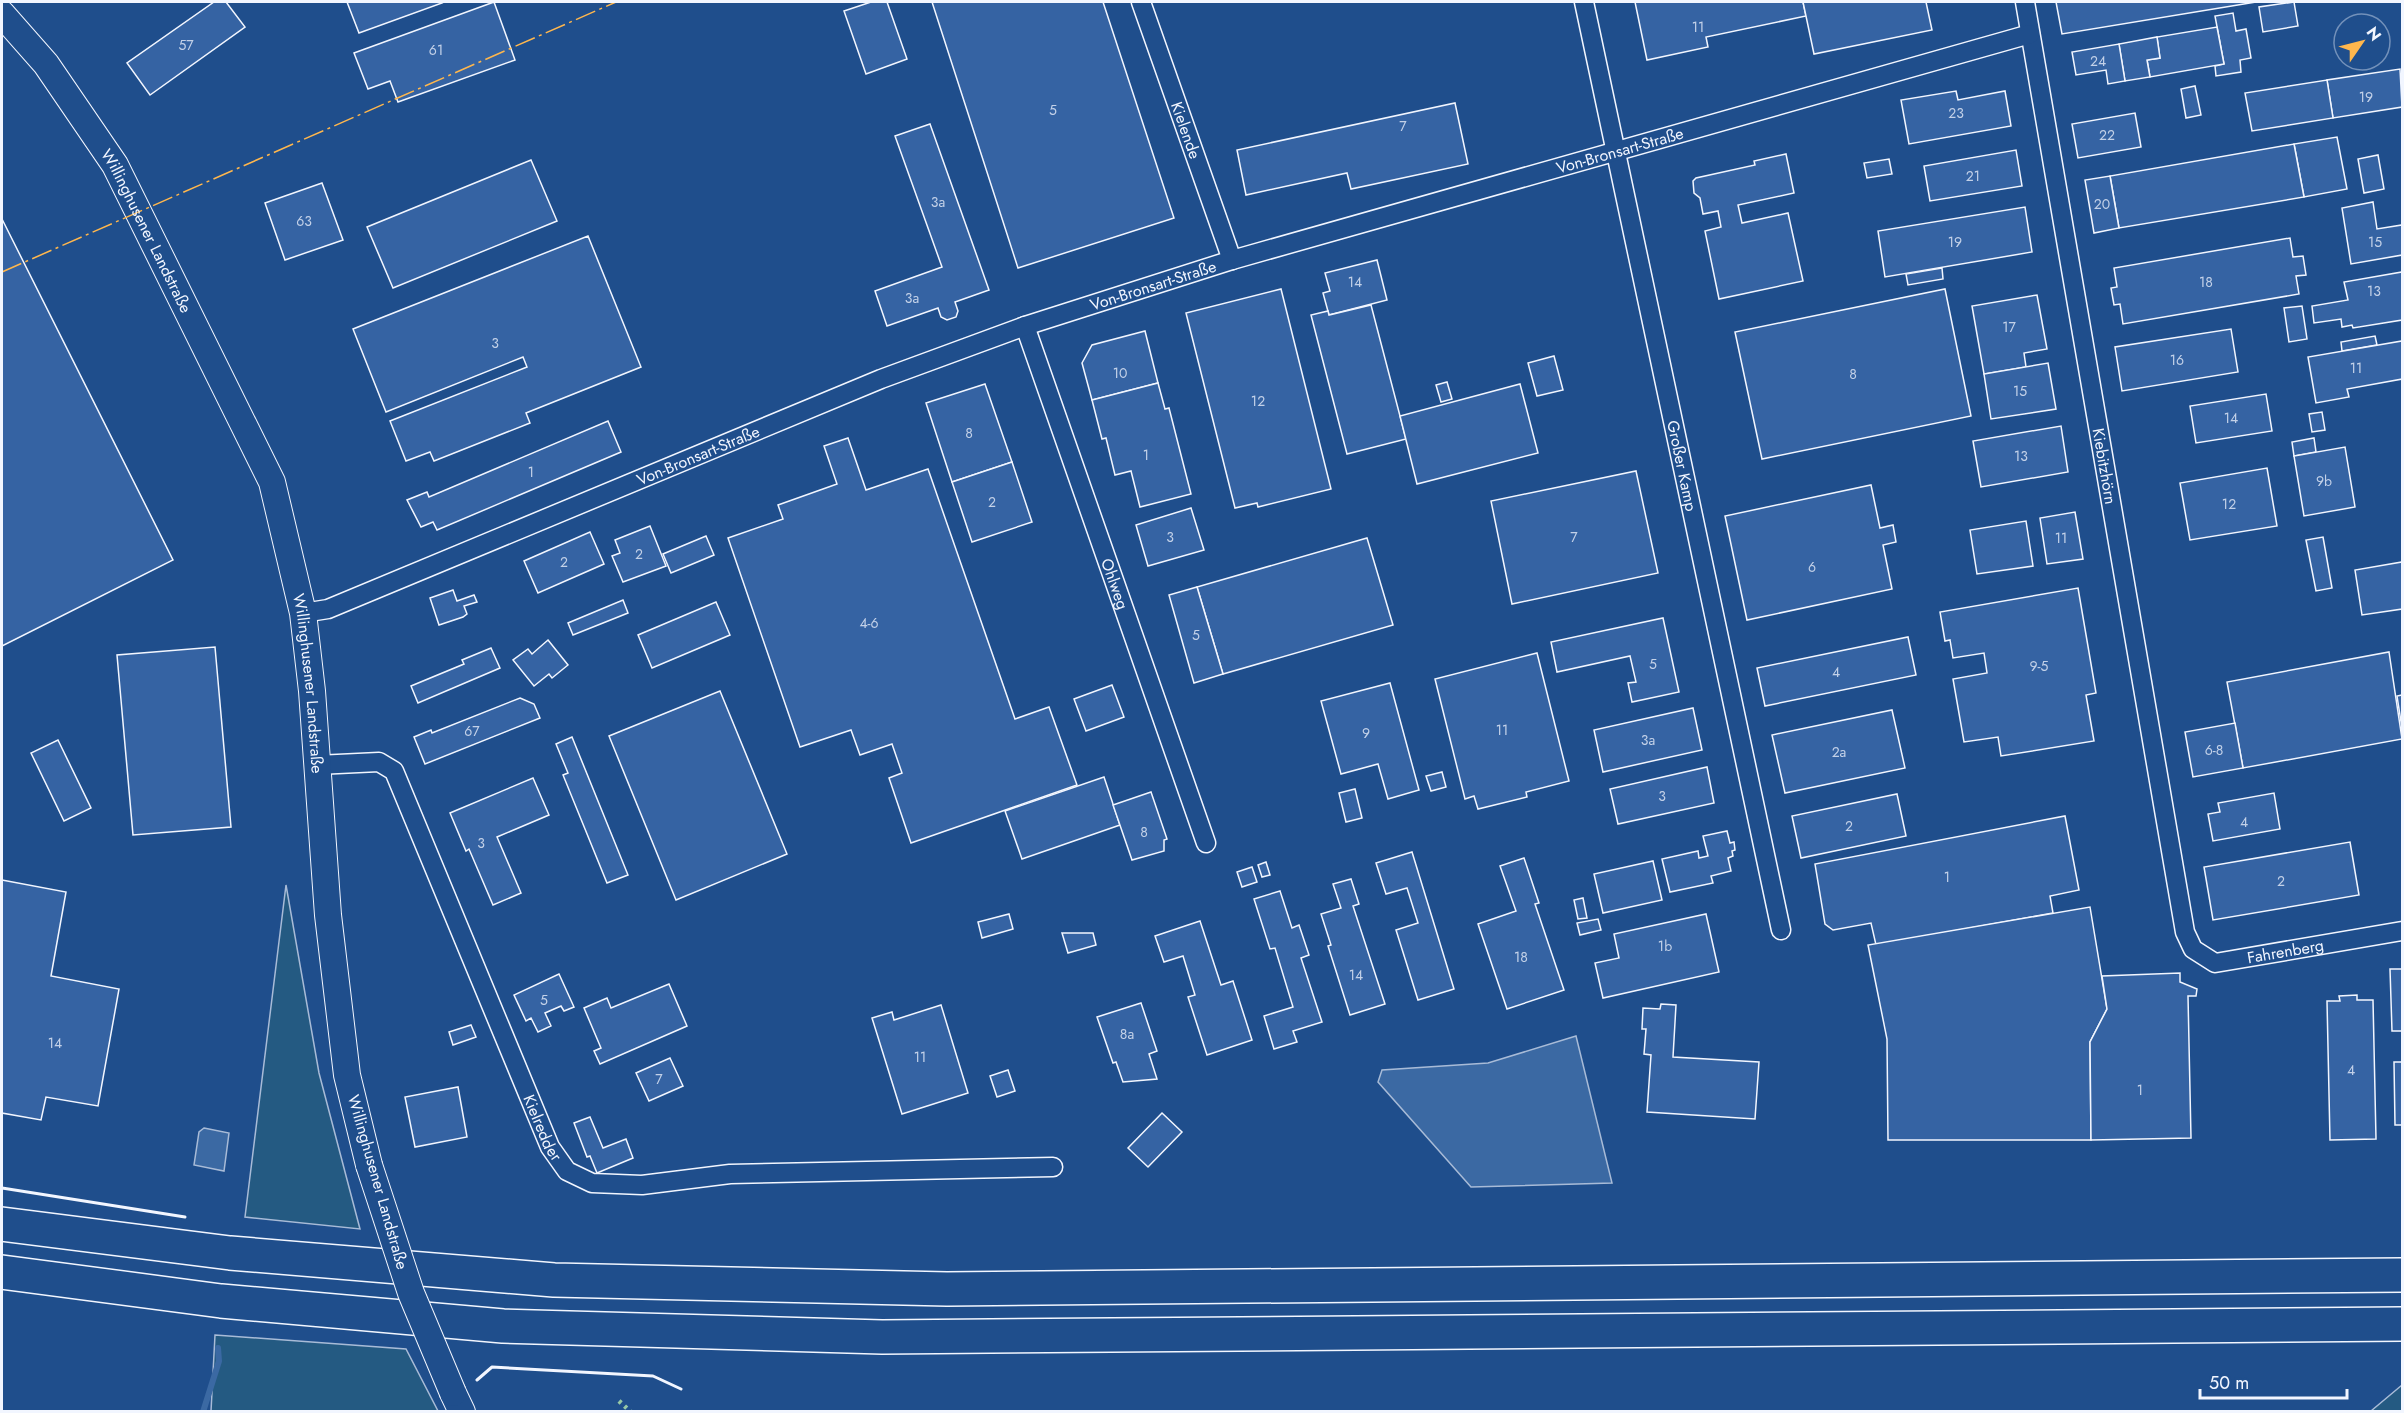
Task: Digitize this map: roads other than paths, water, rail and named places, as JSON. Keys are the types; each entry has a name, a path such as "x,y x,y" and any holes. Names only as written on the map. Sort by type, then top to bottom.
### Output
{"highway":[{"path":"2,1224 230,1253 554,1280 911,1289 2403,1275"},
{"path":"2,1272 221,1301 502,1326 882,1337 2403,1324"}],"main road":[{"name":"Willinghusener Landstraße","path":"2,14 46,64 115,165 169,269 272,482 303,613 328,915 347,1075 369,1165 411,1293 458,1402"}],"street":[{"name":"Kielende","path":"1142,2 1232,260"},
{"name":"Großer Kamp","path":"1584,2 1606,95 1615,152 1780,930"},
{"name":"Kiebitzhörn","path":"2025,2 2185,932"},
{"name":"Von-Bronsart-Straße","path":"303,613 328,609 890,376 1025,326 1232,260 2030,34"},
{"name":"Ohlweg","path":"1025,326 1206,843"},
{"name":"Kielredder","path":"317,765 379,762 394,771 550,1147 567,1171 592,1183 642,1185 730,1174 1053,1167"},
{"name":"Fahrenberg","path":"2185,932 2193,949 2215,963 2403,931"}],"waterway":[{"path":"203,1412 219,1361 218,1348"}]}
